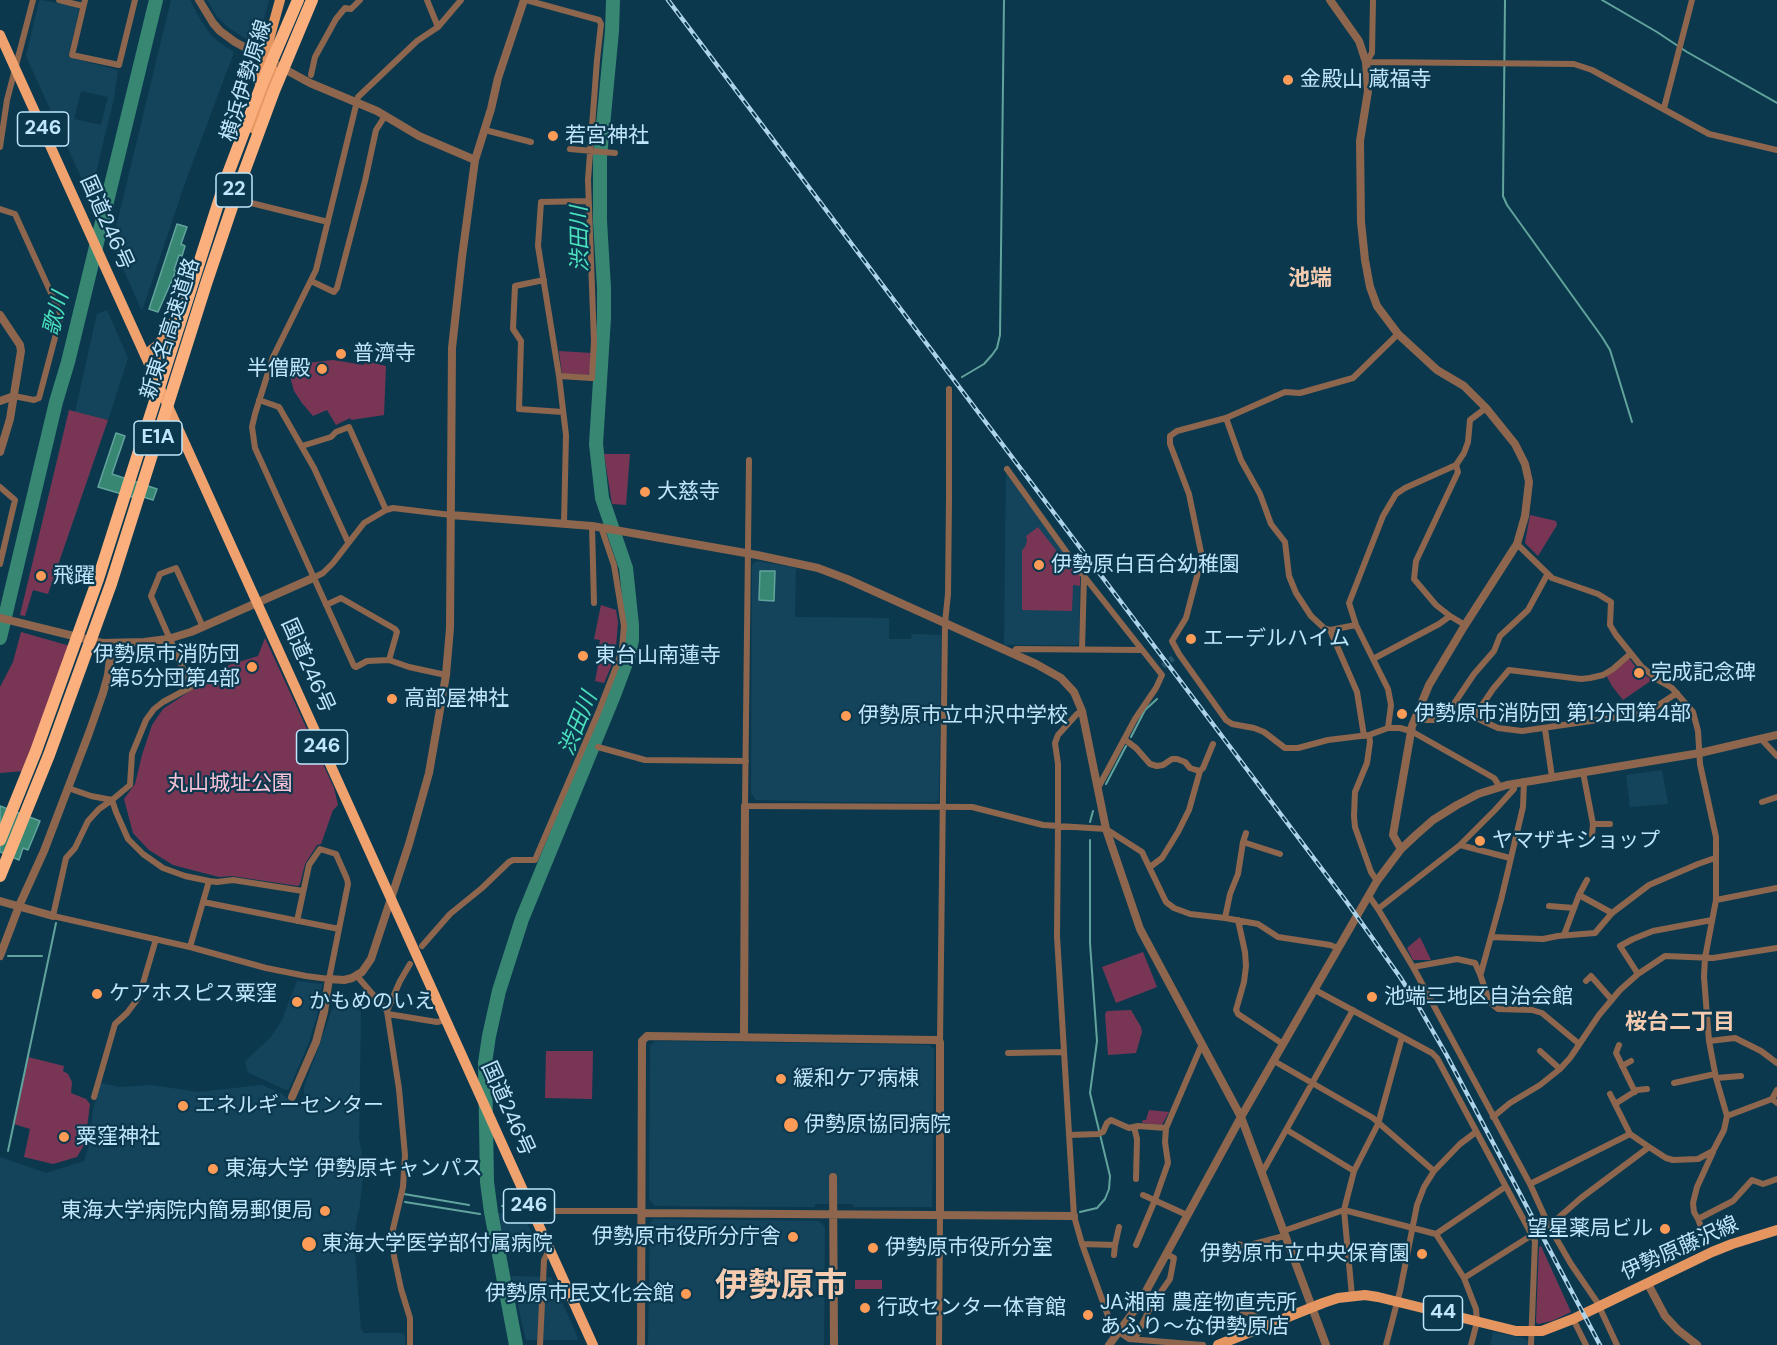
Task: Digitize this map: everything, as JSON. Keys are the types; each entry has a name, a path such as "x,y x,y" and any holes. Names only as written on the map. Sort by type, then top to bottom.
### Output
{"highway":[{"name":"新東名高速道路","path":"0,840 36,751 98,579 226,179 262,84 298,0"},
{"name":"新東名高速道路","path":"0,876 49,756 111,584 240,183 274,90 312,0"},
{"name":"国道246号","path":"0,36 593,1345"}],"main road":[{"name":"横浜伊勢原線","path":"151,367 164,357 180,333 202,285 231,198 270,62 280,0"},
{"name":"横浜伊勢原線","path":"145,355 158,345 171,327 193,282 292,0"},
{"name":"伊勢原藤沢線","path":"1600,1306 1712,1252 1777,1230"},
{"name":"44","path":"1225,1344 1338,1298 1352,1296 1378,1296 1477,1322 1531,1332 1545,1330 1600,1306"}],"street":[{"path":"0,147 8,100 33,0"},
{"path":"59,0 84,3 72,55 119,65 135,0"},
{"path":"199,0 220,31 235,42 324,90 385,116 426,140 475,160"},
{"path":"311,75 317,52 345,8 344,0"},
{"path":"345,8 351,9 360,0"},
{"path":"427,0 438,27"},
{"path":"446,675 389,660 367,661 354,666 255,448 252,427 273,357 316,270 356,103 363,92 417,41 438,27 461,0"},
{"path":"0,901 53,916 306,976 344,980 362,972 371,958 426,786 446,675 450,621 452,348 475,160 498,78 525,0 599,20 601,24 588,201 594,341 592,378 559,376"},
{"path":"1330,0 1359,41 1366,62 1368,91 1360,141 1362,240 1373,298 1382,315 1398,334 1437,370 1464,386 1486,408 1511,438 1528,473 1525,516 1517,544 1429,685 1414,720 1393,836 1401,849"},
{"path":"1366,62 1372,53 1373,0"},
{"path":"1664,108 1692,0"},
{"path":"1366,62 1574,64 1664,108 1709,134 1777,150"},
{"path":"0,98 8,100"},
{"path":"311,281 334,292 337,288 376,130 385,116"},
{"path":"485,130 531,142"},
{"path":"570,149 615,153"},
{"path":"231,198 328,222"},
{"path":"564,523 566,435 538,246 541,202 588,201"},
{"path":"0,209 15,214 61,315 39,398 34,400 14,396 0,401"},
{"path":"544,280 515,286 513,329 521,341 519,409 564,412"},
{"path":"0,315 20,345 21,351 10,419 0,452"},
{"path":"1398,334 1353,378 1300,393 1285,392 1226,418 1177,431 1170,436 1170,444 1189,494 1202,557 1186,618 1172,640 1176,656 1226,720 1232,724 1264,732 1286,748 1298,748 1328,740 1367,735 1388,728 1400,728 1411,731 1494,778 1500,787"},
{"path":"939,1345 940,1042 945,623 948,594 949,389"},
{"path":"259,400 279,407 314,468 348,542"},
{"path":"1388,728 1391,705 1388,689 1356,625 1350,603 1383,516 1396,494 1456,465 1468,442 1470,420 1486,408"},
{"path":"1226,418 1241,460 1260,494 1271,525 1285,542 1288,576 1296,593 1311,616 1324,628 1330,630 1356,625"},
{"path":"302,446 331,437 348,427 386,510"},
{"path":"744,1036 749,460"},
{"path":"1456,465 1458,472 1416,561 1414,579 1436,605 1465,625"},
{"path":"1007,469 1084,576 1142,650 1161,668 1162,675 1156,688 1135,719 1098,788"},
{"path":"0,487 15,500 0,564"},
{"path":"0,618 102,643 168,639 202,627 323,573 364,523 393,508 621,530 818,568 1046,669 1061,678 1074,692 1083,711 1106,829 1140,929 1241,1117 1326,1345"},
{"path":"594,603 599,527"},
{"path":"422,946 450,914 488,884 509,862 535,860 586,743 618,662 624,634 622,606 614,565 599,527"},
{"path":"1517,544 1547,575 1598,594 1611,602 1610,625 1630,654 1641,666 1677,693 1694,712 1700,764 1716,837 1716,900 1705,958 1704,977 1709,1041 1715,1076 1727,1116 1724,1130 1697,1187 1693,1203 1694,1212 1704,1234"},
{"path":"53,916 66,858 75,848 88,822 99,809 130,785 132,754 146,720 162,702 190,687 151,596 160,574 176,567 202,627"},
{"path":"1414,720 1436,720 1445,717 1474,674 1494,651 1500,636 1528,610 1547,575"},
{"path":"1083,650 1084,576"},
{"path":"326,605 341,598 395,629 397,632 389,660"},
{"path":"1373,658 1450,616"},
{"path":"1330,630 1357,692 1370,742 1367,763 1355,792 1354,816 1355,827 1371,872 1377,881"},
{"path":"0,956 19,906 44,851 103,693 112,643"},
{"path":"1012,654 1017,650 1142,650"},
{"path":"1630,654 1613,669 1603,675 1590,678 1581,679 1509,670 1474,717 1489,725 1508,730 1545,729 1639,714 1651,710 1677,693"},
{"path":"1083,711 1077,714 1056,739 1058,827 1056,936 1074,1216 1112,1327 1129,1339 1203,1345"},
{"path":"1545,729 1552,777"},
{"path":"1109,1345 1139,1304 1241,1117 1377,881 1401,849 1424,827 1478,795 1514,783 1700,753 1777,735"},
{"path":"1761,739 1777,756"},
{"path":"1124,740 1136,748 1150,764 1164,765 1172,759 1177,759 1185,762 1190,768 1200,771"},
{"path":"1150,867 1162,858 1178,832 1189,810 1200,771 1213,744"},
{"path":"598,747 645,760 746,761"},
{"path":"1583,772 1593,824 1592,835"},
{"path":"1480,974 1523,807 1524,781"},
{"path":"1378,909 1460,845 1514,789 1514,783"},
{"path":"68,788 112,800"},
{"path":"1762,802 1777,797"},
{"path":"112,800 128,839 142,854 163,868 209,881 233,880 303,891"},
{"path":"745,806 972,807 1026,822 1058,827 1106,829 1142,852 1166,902 1174,908 1190,914 1258,924 1278,937 1338,948"},
{"path":"1593,824 1611,824"},
{"path":"1226,918 1246,833"},
{"path":"1243,842 1280,854"},
{"path":"1460,845 1510,858"},
{"path":"292,1097 316,1042 324,1012 347,879 336,854 319,850 309,865 297,921"},
{"path":"1491,937 1543,939 1595,933 1612,913 1648,885 1715,858"},
{"path":"1564,935 1587,880"},
{"path":"190,947 209,881"},
{"path":"1716,900 1777,888"},
{"path":"1579,895 1612,913"},
{"path":"1366,900 1378,909 1413,967 1530,1184 1549,1226 1571,1264 1600,1306 1617,1345"},
{"path":"203,902 339,929"},
{"path":"1549,906 1574,908"},
{"path":"1238,920 1245,952 1245,966 1244,982 1236,1010 1238,1014 1283,1044"},
{"path":"1638,974 1620,946 1653,931 1712,920"},
{"path":"94,1097 115,1024 127,1014 139,997 156,939"},
{"path":"1493,1117 1560,1069 1612,1000 1638,974 1665,956 1713,958 1777,948"},
{"path":"1413,967 1457,959 1475,963 1489,1001 1498,1009 1532,1010 1542,1013 1578,1043"},
{"path":"387,1012 410,964"},
{"path":"357,976 387,1012 399,1089 405,1155 403,1187 393,1229 394,1256 400,1289 410,1318 410,1345"},
{"path":"1591,976 1612,1000"},
{"path":"1315,990 1432,1053 1437,1058 1535,1240 1531,1345"},
{"path":"1262,1173 1353,1011"},
{"path":"387,1012 437,1022 446,1020"},
{"path":"641,1345 643,1039 649,1035 936,1040 940,1042"},
{"path":"1352,1296 1344,1210 1354,1171 1378,1124 1402,1037"},
{"path":"1709,1041 1735,1038 1761,1051 1777,1063"},
{"path":"1136,1245 1168,1163 1166,1128 1202,1044"},
{"path":"1619,1045 1616,1053 1635,1092"},
{"path":"1540,1051 1560,1069"},
{"path":"1008,1053 1064,1052"},
{"path":"1274,1061 1373,1118 1434,1171"},
{"path":"1622,1066 1631,1061"},
{"path":"1674,1083 1715,1076 1741,1076"},
{"path":"1615,1104 1635,1092 1647,1089"},
{"path":"1727,1116 1775,1101 1777,1090"},
{"path":"1610,1094 1630,1134 1666,1158 1698,1159 1713,1151"},
{"path":"1070,1135 1101,1133 1111,1120 1129,1128 1138,1126 1166,1128"},
{"path":"1134,1127 1137,1139 1136,1179"},
{"path":"1287,1130 1354,1171"},
{"path":"1386,1345 1424,1187 1434,1171 1460,1144 1476,1132"},
{"path":"1530,1184 1630,1134"},
{"path":"1549,1226 1581,1198 1649,1147"},
{"path":"833,1177 834,1345"},
{"path":"1698,1219 1733,1201 1747,1181 1752,1180 1763,1184 1777,1179"},
{"path":"1437,1234 1505,1187"},
{"path":"1143,1195 1187,1215"},
{"path":"1236,1244 1246,1246 1344,1210 1437,1234 1464,1278 1476,1309 1477,1322 1471,1345"},
{"path":"532,1211 1074,1216"},
{"path":"1114,1255 1119,1227"},
{"path":"1464,1278 1532,1234"},
{"path":"1082,1244 1115,1245"},
{"path":"540,1345 543,1266 549,1250"},
{"path":"1136,1339 1152,1306 1170,1279 1174,1258 1166,1254"},
{"path":"1647,1284 1665,1316 1681,1333 1697,1345"},
{"path":"1214,1300 1263,1319 1268,1325"},
{"path":"1573,1319 1586,1345"}],"shaded area":[{"path":"171,0 190,0 211,35 234,52 185,183 142,311 112,244"},
{"path":"207,0 269,0 259,39 254,41 246,39 229,28 217,17"},
{"path":"39,1 77,7 79,10 68,57 118,70 114,98 90,197 26,56","holes":["81,91 108,97 101,125 74,119"]},
{"path":"177,224 187,227 181,244 185,246 182,256 179,255 174,270 176,271 158,312 149,309"},
{"path":"107,310 128,358 108,420 75,412 97,314"},
{"path":"116,433 125,436 112,474 157,489 153,500 134,494 132,497 98,487"},
{"name":"伊勢原白百合幼稚園","path":"1006,473 1080,575 1079,642 1077,645 1004,645"},
{"name":"伊勢原市立中沢中学校","path":"757,561 796,568 795,617 889,618 889,639 911,639 912,634 941,635 939,798 936,802 756,800 751,793 752,565"},
{"path":"760,571 775,571 774,601 759,600"},
{"path":"1662,770 1668,804 1630,807 1626,775"},
{"path":"0,806 40,821 28,850 23,848 19,860 0,852"},
{"path":"297,981 322,984 317,1015 309,1042 289,1089 286,1090 249,1073 245,1061 270,1038 282,1020"},
{"name":"東海大学 伊勢原キャンパス","path":"341,999 352,1002 361,1012 359,1139 363,1176 354,1238 361,1330 363,1333 403,1333 405,1345 0,1345 0,1157 46,1173 84,1161 89,1146 93,1109 101,1083 119,1087 151,1085 198,1092 262,1085 299,1104 304,1097 304,1087 332,1010"},
{"name":"伊勢原協同病院","path":"655,1041 930,1045 934,1050 932,1207 853,1207 853,1204 815,1204 815,1207 655,1206 649,1199 650,1046"},
{"path":"499,1213 524,1215 537,1244 505,1245"},
{"path":"653,1219 819,1221 825,1227 824,1345 648,1345 650,1223"},
{"path":"511,1276 551,1277 577,1340 526,1340"},
{"path":"1493,1332 1523,1338 1528,1341 1528,1345 1490,1345"}],"green space":[{"path":"559,351 592,353 588,375 562,374"},
{"path":"333,360 364,365 365,361 386,366 384,415 351,420 350,418 336,425 327,410 313,416 294,391 291,365"},
{"path":"69,410 108,420 48,594 33,590 25,616 20,615"},
{"path":"604,454 630,454 626,505 612,504"},
{"path":"1530,515 1556,521 1557,525 1538,556 1525,543"},
{"path":"1038,527 1059,554 1065,555 1080,575 1080,586 1073,585 1072,611 1022,610 1022,550 1027,541 1026,536"},
{"path":"601,605 616,610 618,622 616,647 599,645 600,640 594,639"},
{"path":"21,632 70,646 24,771 0,773 0,687 13,662"},
{"name":"丸山城址公園","path":"265,638 334,788 338,805 333,810 321,844 317,845 305,864 298,886 232,876 219,877 173,865 149,850 133,833 124,799 135,784 152,725 163,709 229,665 258,656"},
{"path":"601,650 614,653 604,683 595,681"},
{"path":"1629,658 1637,669 1652,680 1623,700 1606,675"},
{"path":"1420,937 1431,960 1413,960 1407,948"},
{"path":"1143,952 1157,987 1116,1003 1102,967"},
{"path":"1131,1010 1142,1032 1136,1053 1108,1055 1105,1014 1107,1011"},
{"path":"546,1051 593,1051 592,1099 545,1098"},
{"path":"28,1057 64,1066 63,1071 68,1074 72,1082 71,1093 86,1099 90,1104 85,1143 77,1157 53,1164 24,1157 30,1129 14,1124"},
{"path":"1149,1110 1169,1112 1162,1125 1142,1123 1146,1120"},
{"path":"1541,1246 1571,1312 1552,1321 1538,1324 1536,1322 1539,1247"},
{"path":"855,1280 882,1280 882,1289 855,1289"}],"waterway":[{"name":"歌川","path":"0,638 156,0"},
{"name":"渋田川","path":"516,1345 487,1182 485,1063 489,1036 499,991 522,919 614,695 629,655 632,640 626,568 602,498 596,444 604,318 600,157 613,0"},
{"path":"962,377 984,364 997,348 1000,335 1004,0"},
{"path":"1505,0 1503,196 1507,205 1610,350 1632,422"},
{"path":"1602,0 1777,103"},
{"path":"1131,737 1145,710 1157,699"},
{"path":"1106,784 1126,746"},
{"path":"1090,822 1093,811"},
{"path":"1080,1212 1097,1208 1105,1199 1110,1176 1090,1093 1097,1041 1090,943 1090,840"},
{"path":"8,1151 56,923"},
{"path":"8,956 42,956"},
{"path":"404,1194 469,1205"},
{"path":"509,1206 510,1201 517,1201"},
{"path":"405,1202 480,1214"},
{"path":"502,1206 520,1207"},
{"name":"渋田川","path":"486,1214 491,1212"}],"tunnel":[{"path":"1163,666 1173,658"}],"railway":[{"path":"668,0 1346,901 1400,977 1446,1054 1600,1345"}],"place":[{"name":"金殿山 蔵福寺","path":"1288,80"},
{"name":"若宮神社","path":"553,136"},
{"name":"普濟寺","path":"341,354"},
{"name":"半僧殿","path":"322,369"},
{"name":"大慈寺","path":"645,492"},
{"name":"伊勢原白百合幼稚園","path":"1039,565"},
{"name":"飛躍","path":"41,576"},
{"name":"エーデルハイム","path":"1191,639"},
{"name":"東台山南蓮寺","path":"583,656"},
{"name":"伊勢原市消防団 第5分団第4部","path":"252,667"},
{"name":"完成記念碑","path":"1639,673"},
{"name":"高部屋神社","path":"392,699"},
{"name":"伊勢原市消防団 第1分団第4部","path":"1402,714"},
{"name":"伊勢原市立中沢中学校","path":"846,716"},
{"name":"ヤマザキショップ","path":"1480,841"},
{"name":"ケアホスピス粟窪","path":"97,994"},
{"name":"池端三地区自治会館","path":"1372,997"},
{"name":"かもめのいえ","path":"297,1002"},
{"name":"緩和ケア病棟","path":"781,1079"},
{"name":"エネルギーセンター","path":"183,1106"},
{"name":"伊勢原協同病院","path":"791,1125"},
{"name":"粟窪神社","path":"64,1137"},
{"name":"東海大学 伊勢原キャンパス","path":"213,1169"},
{"name":"東海大学病院内簡易郵便局","path":"325,1211"},
{"name":"望星薬局ビル","path":"1665,1229"},
{"name":"伊勢原市役所分庁舎","path":"793,1237"},
{"name":"東海大学医学部付属病院","path":"309,1244"},
{"name":"伊勢原市役所分室","path":"873,1248"},
{"name":"伊勢原市立中央保育園","path":"1422,1254"},
{"name":"伊勢原市民文化会館","path":"686,1294"},
{"name":"行政センター体育館","path":"865,1308"},
{"name":"JA湘南 農産物直売所 あふり～な伊勢原店","path":"1088,1315"}],"district":[{"name":"池端","path":"1310,279"},
{"name":"桜台二丁目","path":"1680,1023"},
{"name":"伊勢原市","path":"781,1287"}]}
